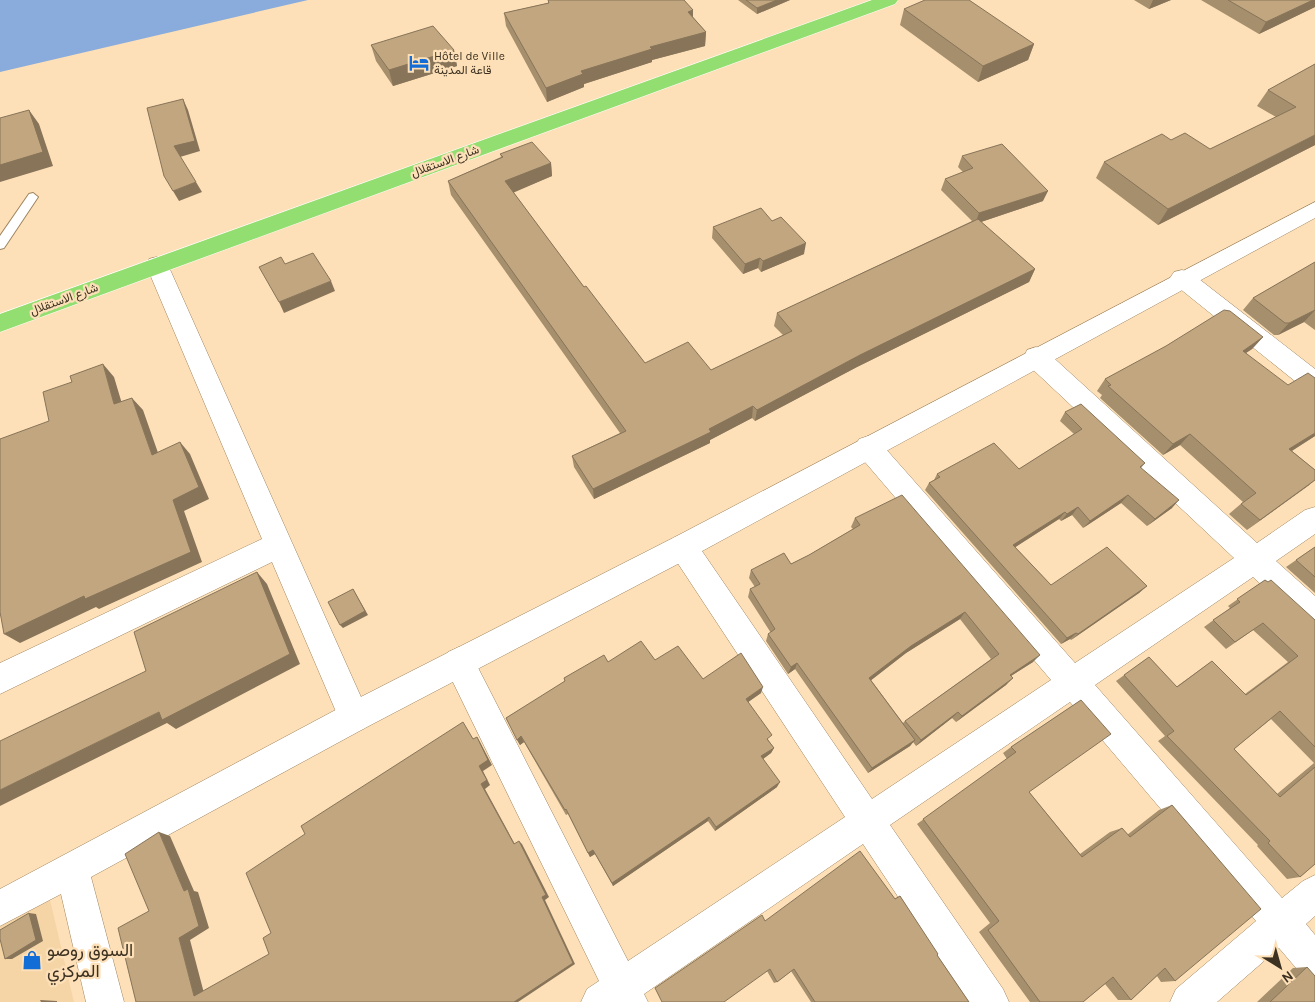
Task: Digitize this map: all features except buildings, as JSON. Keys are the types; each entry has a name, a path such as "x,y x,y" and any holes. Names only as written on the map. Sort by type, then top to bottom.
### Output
{"highway":[{"name":"شارع الاستقلال","path":"0,323 889,0"}],"street":[{"path":"0,908 354,717 683,546 1182,278 1313,213"},
{"path":"157,265 354,717"},
{"path":"1182,278 1315,382"},
{"path":"1036,358 1315,615"},
{"path":"868,447 1315,962"},
{"path":"459,662 617,997 868,821 1315,519"},
{"path":"0,679 279,545"},
{"path":"683,546 990,1002"},
{"path":"72,868 106,1002"},
{"path":"1188,1002 1315,893"}],"lane":[{"path":"0,245 33,197"}],"shaded area":[{"name":"السوق روصو المركزي","path":"48,891 74,1002 0,1002 0,918"}],"water":[{"path":"0,0 308,0 0,72"}],"place":[{"name":"Hôtel de Ville قاعة المدينة","path":"419,63"},
{"name":"السوق روصو المركزي","path":"32,960"}]}
